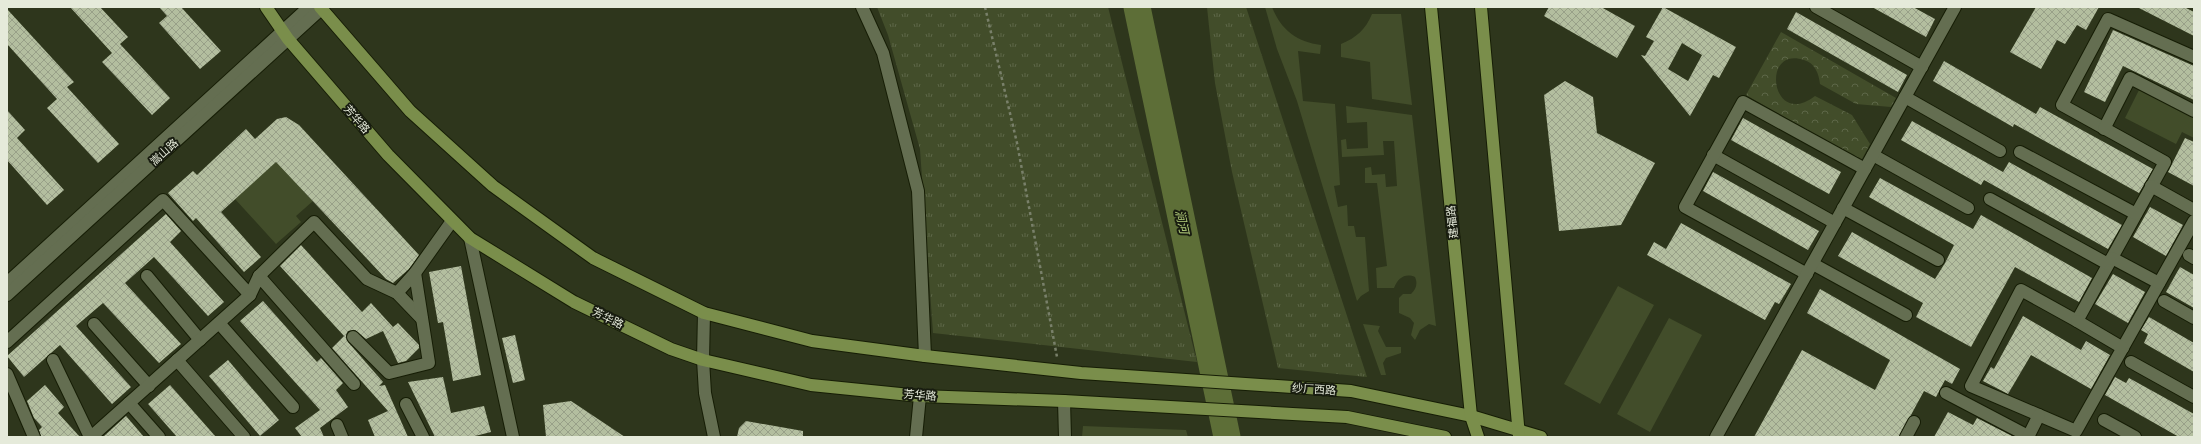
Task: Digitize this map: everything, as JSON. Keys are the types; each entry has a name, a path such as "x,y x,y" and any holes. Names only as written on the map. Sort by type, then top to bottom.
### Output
{"main road":[{"name":"芳华路","path":"266,7 285,35 388,155 452,221 470,238 574,302 671,349 703,360 811,385 920,396 1064,401"},
{"name":"建福路","path":"1431,7 1472,416 1478,437"},
{"path":"1482,7 1519,433"},
{"path":"316,8 410,111 493,186 593,258 704,313 812,341 925,356 1059,371"},
{"name":"纱厂西路","path":"1059,371 1351,391 1472,416 1519,433 1541,437"},
{"path":"1064,401 1347,417 1445,437"}],"street":[{"path":"862,7 883,53 918,191 925,356"},
{"path":"1816,7 1922,67"},
{"name":"嵩山路","path":"7,283 316,8"},
{"path":"1716,437 1922,67 1951,8"},
{"path":"2077,321 2165,162 2062,105 2108,19 2194,57"},
{"name":"嵩山路","path":"7,295 285,35"},
{"path":"2104,129 2130,78 2194,111"},
{"path":"1905,97 2000,151"},
{"path":"1865,169 1743,102 1684,207 1906,315"},
{"path":"2020,152 2136,214"},
{"path":"1873,155 1968,208"},
{"path":"1713,156 1835,223"},
{"path":"2151,186 2194,210"},
{"path":"1990,199 2110,261 2159,283"},
{"path":"7,342 163,200 250,295"},
{"path":"1844,208 1938,260"},
{"path":"397,293 415,273 452,221"},
{"path":"2123,348 2021,290 1971,386 2076,431 2123,348 2194,221"},
{"path":"53,360 90,437 250,295 259,276 314,222 367,279 397,293 422,319"},
{"path":"470,238 513,437"},
{"path":"353,337 389,373 429,363 415,273"},
{"path":"147,276 200,340"},
{"path":"259,276 354,384"},
{"path":"2164,301 2194,318"},
{"path":"704,313 703,360 705,393 714,437"},
{"path":"219,323 293,407"},
{"path":"94,324 149,386"},
{"path":"177,360 244,437"},
{"path":"2131,362 2194,397"},
{"path":"7,374 34,437"},
{"path":"1946,393 2028,437 2039,416"},
{"path":"916,437 920,396"},
{"path":"1064,401 1065,437"},
{"path":"129,403 159,437"},
{"path":"406,404 424,437"},
{"path":"2104,420 2135,437"},
{"path":"1906,437 1914,422"},
{"path":"337,425 342,437"}],"path":[{"path":"985,7 1017,143 1059,371"}],"green space":[{"path":"877,7 1108,7 1197,362 933,333 920,149 888,35"},
{"path":"1207,7 1246,7 1367,377 1278,368 1232,172 1215,83"},
{"path":"1265,7 1272,7 1280,22 1291,34 1304,41 1321,45 1320,54 1298,51 1303,101 1335,104 1340,185 1334,186 1338,207 1347,205 1348,226 1354,226 1356,237 1365,237 1369,291 1361,296 1357,301 1297,101 1277,49"},
{"path":"1372,14 1401,14 1412,105 1372,99 1370,62 1341,57 1341,44 1351,39 1364,29"},
{"path":"1781,32 1896,98 1891,107 1856,104 1820,84 1816,69 1808,61 1790,59 1781,64 1777,74 1776,85 1781,96 1789,103 1800,104 1815,96 1852,115 1870,144 1861,161 1746,95"},
{"path":"2139,90 2194,118 2194,138 2182,132 2176,144 2125,118"},
{"path":"1346,106 1412,115 1436,326 1429,324 1420,330 1415,340 1411,335 1414,323 1410,318 1399,313 1399,298 1403,294 1411,294 1413,292 1416,284 1415,277 1402,277 1394,288 1377,288 1376,268 1387,266 1377,183 1365,183 1365,168 1371,167 1372,175 1385,174 1386,187 1397,186 1394,141 1383,141 1384,155 1342,157 1341,140 1346,139 1347,149 1368,148 1367,122 1347,123"},
{"path":"276,162 313,201 296,216 301,222 276,244 235,199"},
{"path":"1618,286 1654,305 1600,404 1564,384"},
{"path":"1669,318 1702,335 1650,432 1617,414"},
{"path":"1363,324 1380,326 1378,331 1386,347 1401,347 1401,353 1386,358 1383,363 1386,375 1381,375"},
{"path":"1083,426 1186,430 1188,437 1082,437"}],"building":[{"path":"70,7 100,7 128,37 120,44 170,98 152,115 102,62 112,53"},
{"path":"159,7 181,7 221,51 200,69 159,23 167,16"},
{"path":"1549,7 1601,7 1635,26 1617,58 1544,16"},
{"path":"1663,7 1736,47 1719,78 1713,75 1690,116 1641,55 1645,56 1654,41 1646,37","holes":["1682,43 1702,55 1688,81 1668,69"]},
{"path":"1872,7 1913,7 1935,19 1926,37"},
{"path":"2036,7 2099,7 2086,30 2077,25 2065,44 2057,40 2041,69 2010,52"},
{"path":"2137,7 2184,7 2194,12 2194,36"},
{"path":"7,9 74,82 67,87 119,144 98,163 47,108 57,99 7,44"},
{"path":"1796,12 1907,75 1898,92 1787,29"},
{"path":"2113,30 2194,66 2194,100 2123,66 2105,102 2084,92"},
{"path":"1944,61 2036,114 2040,107 2153,169 2139,193 2014,124 2013,127 1933,81"},
{"path":"1565,81 1593,97 1597,133 1655,163 1621,225 1559,231 1544,95"},
{"path":"7,110 25,130 17,138 64,190 47,205 7,160"},
{"path":"286,117 299,125 419,255 409,269 393,283 386,279 276,162 221,212 261,257 244,272 196,218 193,221 168,193 193,171 197,175 246,129 255,139 277,119"},
{"path":"1743,118 1841,172 1829,194 1731,140"},
{"path":"1912,121 2003,172 2009,162 2122,225 2108,249 1984,180 1981,185 1901,140"},
{"path":"2185,138 2194,142 2194,186 2168,172"},
{"path":"1713,172 1819,231 1808,250 1703,191"},
{"path":"1880,178 1973,229 1981,215 2092,278 2079,302 2015,267 1971,347 1916,317 1923,303 1838,256 1852,232 1935,279 1945,263 1954,245 1869,197"},
{"path":"2150,207 2183,225 2166,256 2133,237"},
{"path":"166,214 181,231 170,242 224,302 208,316 154,257 125,283 181,344 159,363 103,303 76,326 131,387 112,404 60,345 24,377 7,356"},
{"path":"1681,223 1791,284 1779,304 1775,302 1765,320 1647,255 1654,242 1666,249"},
{"path":"301,245 362,312 371,303 393,327 398,323 419,345 419,348 406,361 398,363 383,331 366,339 355,330 348,331 346,335 348,342 383,382 379,386 385,385 408,437 375,437 368,420 388,411 332,348 344,336 280,266"},
{"path":"461,266 481,375 453,381 443,322 438,323 429,272"},
{"path":"2180,267 2194,275 2194,308 2166,292"},
{"path":"2113,274 2145,292 2128,323 2095,304"},
{"path":"1820,289 1960,369 1952,384 1945,380 1936,397 1924,391 1899,437 1754,437 1802,350 1875,390 1890,360 1807,313"},
{"path":"263,301 317,362 321,358 343,383 336,390 348,407 320,428 324,437 302,437 295,428 320,410 240,321"},
{"path":"2023,316 2081,350 2086,341 2110,355 2091,389 2031,355 2008,394 1983,381 1991,367 1994,369"},
{"path":"2149,317 2194,343 2194,372 2144,343 2148,334 2141,330"},
{"path":"515,335 525,380 513,383 502,338"},
{"path":"228,360 279,420 260,436 209,376"},
{"path":"443,377 451,413 484,406 491,432 471,437 435,437 408,382"},
{"path":"2115,377 2126,383 2129,378 2194,414 2194,437 2179,437 2105,395"},
{"path":"45,385 64,407 58,413 80,437 41,437 39,430 42,427 34,418 27,401"},
{"path":"170,385 216,437 177,437 148,404"},
{"path":"571,401 625,437 546,437 543,405"},
{"path":"1948,412 1973,425 1977,418 2014,437 1934,437"},
{"path":"126,416 144,437 103,437"},
{"path":"746,421 803,431 803,437 737,437 739,428"}],"waterway":[{"name":"涧河","path":"1137,7 1227,437"}]}
